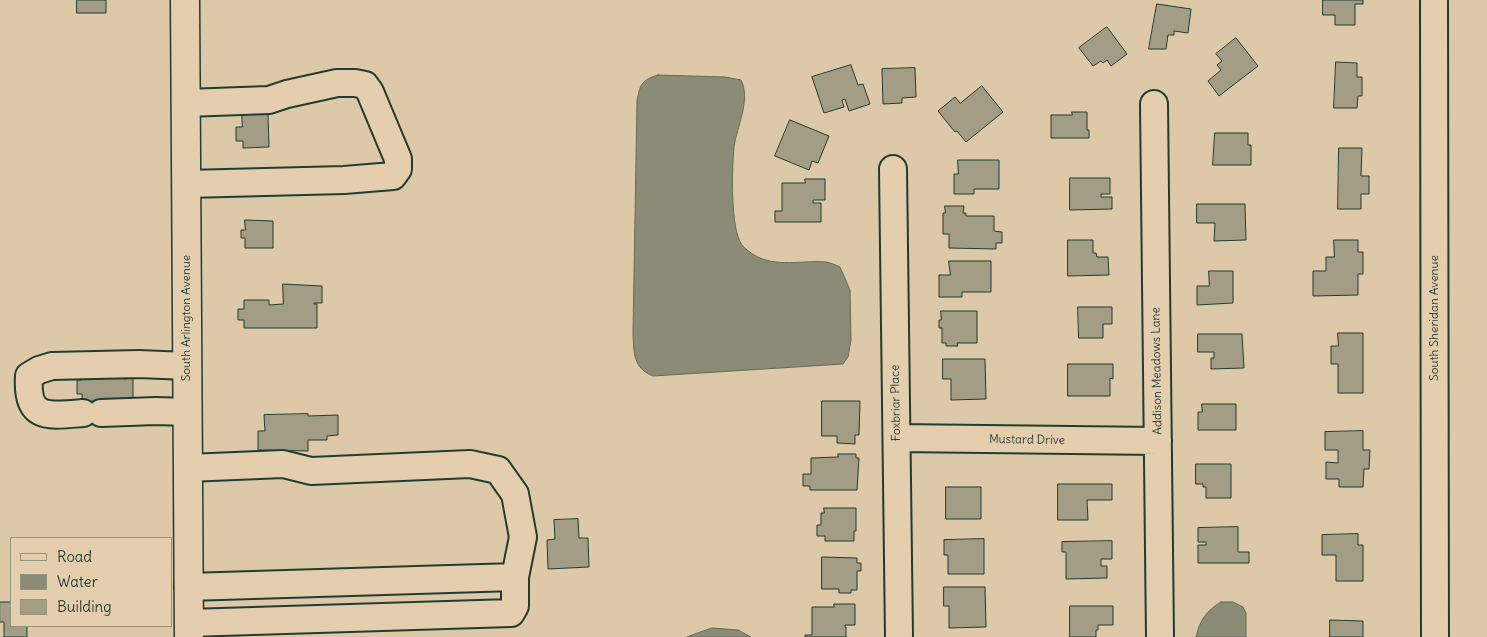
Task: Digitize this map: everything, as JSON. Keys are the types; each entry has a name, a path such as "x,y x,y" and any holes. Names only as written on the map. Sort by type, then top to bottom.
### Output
{"main road":[{"name":"South Arlington Avenue","path":"185,0 189,630"}],"street":[{"name":"South Sheridan Avenue","path":"1434,0 1436,637"},
{"path":"186,103 269,100 337,83 365,85 370,92 398,159 398,169 393,176 344,180 187,184"},
{"name":"Addison Meadows Lane","path":"1154,104 1160,637"},
{"name":"Foxbriar Place","path":"893,169 899,637"},
{"path":"187,366 139,364 52,366 39,370 29,376 28,385 31,404 41,413 58,415 156,411 188,412"},
{"name":"Mustard Drive","path":"897,438 1158,441"},
{"path":"188,468 283,464 311,472 470,464 498,470 515,494 523,537 515,577 515,606 511,613 189,630"},
{"path":"188,587 515,577"}],"water":[{"path":"658,75 725,77 741,80 745,96 734,147 733,169 735,226 738,237 745,248 762,259 789,263 826,262 840,267 850,290 851,340 848,357 843,364 653,376 646,373 638,364 634,354 633,334 637,101 642,84"},
{"path":"1221,602 1233,602 1243,607 1246,613 1246,637 1196,637 1204,616"},
{"path":"712,628 738,630 751,637 687,637"}],"building":[{"path":"77,0 106,0 106,13 77,13"},
{"path":"1323,0 1363,0 1363,4 1355,4 1355,25 1335,25 1335,15 1323,15"},
{"path":"1157,4 1191,9 1188,33 1174,31 1174,35 1168,35 1166,49 1149,49"},
{"path":"1107,27 1127,54 1111,66 1107,60 1093,66 1079,48"},
{"path":"1236,38 1258,66 1219,96 1208,81 1221,70 1217,65 1222,61 1216,54"},
{"path":"1336,62 1357,63 1357,77 1362,77 1362,96 1358,96 1357,108 1334,108"},
{"path":"851,65 858,85 863,84 870,104 849,111 845,99 842,100 844,107 824,113 812,77"},
{"path":"915,68 916,97 902,98 902,103 883,104 882,69"},
{"path":"982,86 1003,112 966,142 938,111 955,97 960,103"},
{"path":"1072,112 1087,112 1089,138 1051,138 1051,115 1072,115"},
{"path":"242,113 268,113 269,147 243,148 243,141 236,141 236,127 242,127"},
{"path":"790,120 829,136 818,163 812,161 809,170 775,156"},
{"path":"1215,133 1248,133 1248,145 1251,145 1251,165 1213,165"},
{"path":"1339,148 1362,148 1361,176 1369,176 1369,194 1361,194 1361,209 1338,209"},
{"path":"958,160 999,160 999,189 974,189 974,194 954,194 954,174 958,174"},
{"path":"1070,178 1110,178 1110,194 1101,194 1101,197 1112,197 1112,209 1070,210"},
{"path":"805,179 825,179 825,200 813,200 813,203 821,203 821,222 775,222 775,211 782,211 782,183 805,183"},
{"path":"1197,204 1245,204 1246,240 1214,241 1215,223 1197,223"},
{"path":"945,206 964,206 963,213 966,213 966,216 994,216 994,231 1002,232 1002,243 996,243 996,249 949,248 949,234 943,234"},
{"path":"245,220 273,221 273,248 245,248 245,238 241,238 241,230 245,230"},
{"path":"1068,240 1093,240 1093,253 1096,253 1097,257 1108,257 1109,275 1068,276"},
{"path":"1334,240 1358,240 1358,252 1363,252 1363,274 1358,274 1358,295 1313,296 1313,271 1326,271 1326,257 1334,257"},
{"path":"949,261 991,261 991,292 962,292 962,297 939,297 939,275 950,275"},
{"path":"1209,271 1233,271 1233,303 1197,305 1197,286 1209,286"},
{"path":"283,284 322,286 322,303 314,303 317,304 317,328 244,328 244,320 238,320 238,309 244,309 244,300 269,300 269,305 283,304"},
{"path":"1078,307 1112,307 1112,324 1103,324 1103,338 1079,338"},
{"path":"941,311 977,311 977,343 957,343 958,346 946,346 946,343 942,343 942,328 939,328"},
{"path":"1338,333 1363,333 1363,393 1338,393 1338,364 1331,364 1331,346 1338,346"},
{"path":"1198,334 1242,334 1244,368 1211,369 1211,358 1214,358 1214,352 1198,352"},
{"path":"943,359 985,359 986,399 951,400 951,379 943,379"},
{"path":"1068,364 1113,364 1113,379 1110,378 1110,396 1068,396"},
{"path":"124,377 124,379 133,378 133,400 83,419 82,394 77,394 77,380 81,380 81,378"},
{"path":"822,401 860,401 859,435 855,435 855,444 837,443 837,436 822,436"},
{"path":"1202,404 1236,404 1236,430 1198,430 1198,412 1202,412"},
{"path":"308,414 308,416 338,415 338,435 327,436 327,440 308,440 308,451 258,450 258,431 265,431 264,415"},
{"path":"1363,431 1363,450 1370,450 1369,469 1364,469 1363,487 1339,487 1339,479 1326,479 1326,462 1338,463 1338,450 1325,450 1325,432"},
{"path":"838,454 856,454 856,458 859,458 857,490 810,490 810,486 803,486 803,474 811,474 811,458 838,457"},
{"path":"1196,464 1231,464 1231,498 1206,498 1206,487 1203,487 1203,484 1196,484"},
{"path":"1058,484 1112,484 1112,500 1087,500 1088,520 1058,520"},
{"path":"946,487 981,487 981,519 946,519"},
{"path":"824,508 856,508 854,541 825,541 825,536 817,536 817,525 821,525 821,513 824,513"},
{"path":"578,519 579,538 588,538 589,567 548,569 547,540 555,539 554,520"},
{"path":"1238,527 1238,552 1249,552 1249,563 1198,563 1198,545 1206,545 1206,542 1198,542 1198,528"},
{"path":"1358,534 1358,545 1363,545 1363,581 1336,581 1336,555 1322,555 1322,535"},
{"path":"984,539 984,574 948,574 948,555 944,555 944,540"},
{"path":"1112,541 1112,559 1101,559 1101,566 1107,566 1107,578 1066,579 1066,552 1062,552 1062,542"},
{"path":"822,557 857,558 857,563 861,563 861,571 857,571 857,590 851,590 851,593 839,593 839,589 822,589"},
{"path":"944,587 985,587 986,627 949,628 949,606 944,606"},
{"path":"0,602 10,602 10,627 27,627 27,637 4,637 4,622 0,622"},
{"path":"834,604 855,604 855,625 845,625 846,637 805,637 805,635 812,635 812,607 834,607"},
{"path":"1070,606 1113,606 1113,625 1098,625 1096,637 1070,637"},
{"path":"1330,620 1363,621 1363,637 1330,637"}]}
